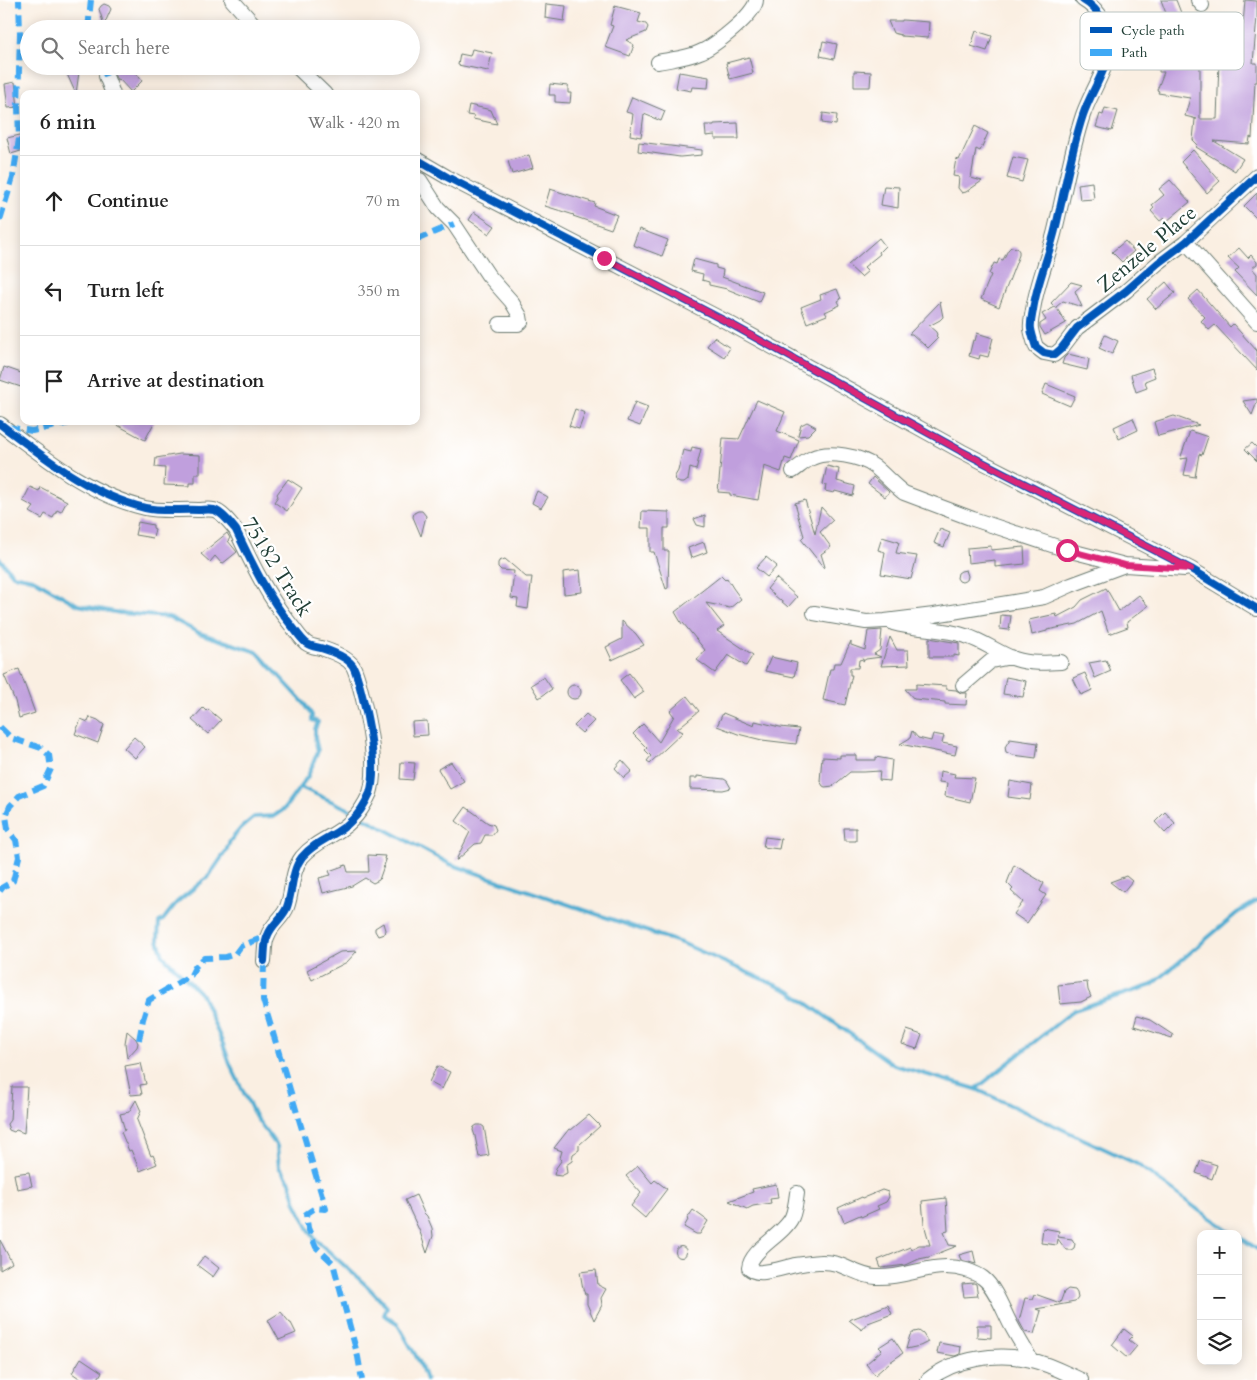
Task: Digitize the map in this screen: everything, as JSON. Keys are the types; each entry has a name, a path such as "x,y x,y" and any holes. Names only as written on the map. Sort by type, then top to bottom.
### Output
{"street":[{"path":"232,0 250,20"},
{"path":"658,62 688,56 711,47 738,26 754,8 756,0"},
{"name":"Zenzele Place","path":"1083,0 1097,12"},
{"name":"Zenzele Place","path":"1104,70 1088,101 1078,130 1056,228 1035,294 1030,327 1036,347 1044,353 1054,355 1061,350 1077,328 1186,242 1257,176"},
{"path":"305,75 321,90"},
{"path":"106,76 111,90"},
{"path":"420,161 727,322 961,451 1191,569 1257,608"},
{"path":"420,179 440,172"},
{"path":"420,183 438,208 454,224 488,276 511,301 520,316 518,324 500,324"},
{"path":"1186,242 1257,322"},
{"name":"75182 Track","path":"0,424 86,485 133,505 164,510 214,510 231,523 264,586 279,610 302,639 311,646 342,657 352,665 359,683 370,728 372,779 370,793 352,821 344,828 316,844 302,857 295,870 287,908 267,936 264,961"},
{"path":"793,471 820,455 832,453 857,458 874,465 904,493 973,519 1067,550 1125,565 1191,569"},
{"path":"814,613 857,621 885,621 934,615 1044,596 1125,565"},
{"path":"885,621 966,636 1015,659 1037,663 1061,662"},
{"path":"963,685 991,661 1011,657"},
{"path":"797,1193 792,1217 782,1230 752,1259 748,1268 750,1271 764,1272 796,1265 826,1262 836,1263 874,1277 894,1276 933,1267 960,1268 983,1278 992,1288 1031,1360"},
{"path":"928,1380 961,1362 987,1358 1031,1360 1082,1380"}],"building":[{"path":"1161,0 1176,0 1181,12 1166,12"},
{"path":"1245,0 1257,1 1253,63 1257,63 1257,82 1255,82 1252,138 1250,137 1249,144 1214,141 1243,159 1235,171 1196,147 1198,145 1193,140 1195,119 1197,119 1185,116 1190,98 1158,93 1159,91 1157,90 1164,72 1159,72 1159,70 1200,70 1200,119 1217,119 1219,70 1244,70"},
{"path":"104,4 111,9 106,20 102,20 99,9"},
{"path":"546,4 566,6 564,21 545,18"},
{"path":"615,6 641,13 638,22 646,24 648,27 646,32 626,40 634,45 630,56 605,47 613,26 610,25"},
{"path":"888,21 929,22 928,38 901,36 893,33"},
{"path":"976,31 992,36 987,51 971,46"},
{"path":"823,41 837,44 834,59 820,56"},
{"path":"472,49 492,53 488,71 458,65 460,54 470,56"},
{"path":"749,57 753,73 730,79 726,63"},
{"path":"854,71 871,72 870,87 854,87"},
{"path":"679,72 709,77 708,88 692,87 691,91 676,88"},
{"path":"67,75 79,75 77,90 74,90"},
{"path":"114,75 138,75 142,81 133,90 129,90 119,79 117,80"},
{"path":"15,82 18,107 8,108 5,84"},
{"path":"550,84 568,86 568,93 571,93 570,103 555,102 555,95 549,95"},
{"path":"632,97 665,111 661,121 644,114 641,137 630,135 633,114 626,112"},
{"path":"469,105 491,110 497,124 473,119 474,116 467,115"},
{"path":"1105,108 1118,111 1112,131 1096,127 1100,114 1103,115"},
{"path":"823,113 837,115 836,125 822,123"},
{"path":"738,123 739,139 715,139 715,135 706,136 705,125"},
{"path":"975,126 988,133 980,151 976,149 971,178 982,181 962,193 958,188 959,177 953,176 956,159 959,160"},
{"path":"20,135 20,151 11,154 7,138"},
{"path":"639,142 702,150 702,155 680,157 638,151"},
{"path":"1193,150 1220,181 1207,193 1181,162"},
{"path":"529,155 533,168 512,174 508,161"},
{"path":"1013,157 1028,160 1022,182 1007,178"},
{"path":"1170,180 1190,202 1167,221 1164,218 1160,221 1151,211 1154,208 1152,205 1164,195 1159,189"},
{"path":"1092,182 1094,199 1080,200 1078,184"},
{"path":"884,186 899,187 898,208 881,205"},
{"path":"550,189 595,203 594,206 617,215 611,229 545,206"},
{"path":"1257,193 1257,219 1244,206"},
{"path":"474,212 495,226 489,234 469,220"},
{"path":"639,229 668,240 662,256 633,245"},
{"path":"879,238 885,246 879,252 880,254 864,267 868,271 861,277 848,265"},
{"path":"1125,241 1134,251 1122,262 1112,252"},
{"path":"1011,247 1017,248 1019,255 999,307 981,299 994,263 997,264 999,259 1003,260"},
{"path":"1239,248 1248,258 1251,255 1257,262 1252,268 1257,274 1257,295 1235,272 1239,268 1228,258"},
{"path":"694,259 716,265 716,268 723,270 722,277 763,292 759,302 727,289 709,285 709,282 702,280 703,274 691,271"},
{"path":"1071,282 1082,285 1075,291 1082,307 1063,301 1056,307 1066,323 1045,335 1040,327 1040,324 1046,320 1042,314 1055,307 1051,303"},
{"path":"1166,282 1175,293 1156,309 1147,299"},
{"path":"837,289 841,299 838,301 840,305 825,312 827,315 807,323 801,307 821,299 820,295"},
{"path":"1198,290 1230,327 1233,324 1257,351 1257,370 1215,325 1209,330 1201,321 1205,317 1188,299"},
{"path":"940,302 943,317 929,326 936,332 938,338 928,348 912,334 909,334"},
{"path":"977,333 993,338 988,357 980,355 979,359 969,356"},
{"path":"1105,335 1118,341 1112,354 1099,348"},
{"path":"714,337 730,348 724,357 707,346"},
{"path":"1068,354 1089,359 1087,370 1062,364"},
{"path":"4,367 20,373 20,387 0,380"},
{"path":"1152,368 1155,377 1145,381 1147,388 1136,392 1131,375"},
{"path":"1046,384 1075,396 1070,406 1042,394"},
{"path":"1257,399 1257,402 1252,415 1243,401"},
{"path":"757,400 785,412 777,431 799,440 791,460 785,458 781,472 764,466 758,500 718,492 723,438 739,439"},
{"path":"635,402 648,407 640,426 627,421"},
{"path":"575,409 585,413 579,429 569,426"},
{"path":"1174,416 1199,425 1158,436 1154,422"},
{"path":"1133,418 1138,430 1119,439 1114,427"},
{"path":"807,422 816,427 808,435 798,436 801,425"},
{"path":"117,425 153,425 145,440"},
{"path":"1190,431 1208,437 1202,455 1199,454 1195,477 1184,475 1188,458 1180,459"},
{"path":"1252,443 1257,448 1257,461 1245,449"},
{"path":"692,447 701,449 696,470 690,468 688,480 680,483 676,481 675,476 683,450 691,452"},
{"path":"180,454 200,455 200,474 195,474 195,483 190,483 190,486 164,485 165,468 155,467 156,458"},
{"path":"827,466 839,469 837,481 855,486 853,496 835,491 834,493 825,491 826,485 823,484"},
{"path":"873,477 889,492 885,497 868,484"},
{"path":"288,479 302,488 287,511 274,502 278,496 277,494"},
{"path":"30,487 39,491 40,487 67,501 61,512 57,510 53,518 45,514 42,519 30,512 34,507 23,501"},
{"path":"537,491 548,497 541,508 532,503"},
{"path":"805,500 815,534 821,507 833,520 820,532 831,547 821,554 824,568 801,539 804,536 795,503"},
{"path":"422,511 426,516 421,536 413,517 414,513"},
{"path":"642,511 669,512 669,528 664,528 664,551 669,551 668,588 666,589 654,552 650,552 650,528 641,528"},
{"path":"705,515 705,527 697,525 694,519"},
{"path":"138,522 153,525 155,529 153,538 135,535"},
{"path":"940,529 950,533 944,547 934,543"},
{"path":"227,533 230,538 228,541 237,552 222,564 215,556 210,562 201,554"},
{"path":"882,537 899,542 896,553 917,556 911,579 881,574 885,552 878,550"},
{"path":"704,542 707,552 691,558 688,548"},
{"path":"991,546 991,550 1024,547 1025,564 995,567 995,560 968,563 967,548"},
{"path":"766,557 777,566 767,577 756,568"},
{"path":"505,559 526,577 532,577 528,609 517,607 518,599 511,598 514,571 501,570 498,567 499,561"},
{"path":"580,570 582,592 564,594 563,572"},
{"path":"966,570 967,580 959,581 957,578 958,573"},
{"path":"721,576 725,580 727,578 741,599 730,608 706,603 724,626 717,631 753,655 746,666 728,655 715,673 697,660 705,650 682,624 675,612"},
{"path":"776,578 797,597 788,607 767,589"},
{"path":"1106,588 1119,611 1139,595 1148,606 1127,622 1128,627 1109,634 1101,611 1077,624 1032,635 1029,620 1056,614 1057,617 1076,607 1082,600"},
{"path":"1001,615 1011,616 1009,630 1000,629"},
{"path":"622,621 636,634 644,645 612,660 606,647 622,639"},
{"path":"882,630 880,650 874,654 881,657 863,661 863,659 859,660 858,668 850,668 850,675 852,675 845,705 823,700 830,669 833,669 834,663 841,663 851,641 851,645 865,650 868,631"},
{"path":"890,637 897,650 908,650 909,665 881,666"},
{"path":"929,638 959,643 959,656 929,657"},
{"path":"771,657 797,663 794,677 765,671"},
{"path":"1106,660 1111,671 1095,678 1089,663"},
{"path":"19,669 35,713 19,718 15,701 4,675"},
{"path":"629,673 644,692 634,699 620,680"},
{"path":"1085,673 1092,690 1081,695 1073,678"},
{"path":"544,677 552,689 539,698 531,685"},
{"path":"1006,677 1026,681 1023,697 1003,694"},
{"path":"916,684 946,686 946,689 967,693 966,705 914,699 905,689 916,689"},
{"path":"574,685 579,687 581,692 579,697 574,699 569,697 567,692 569,687"},
{"path":"687,696 699,711 677,729 683,732 650,763 647,761 651,756 645,750 647,748 633,734 643,724 659,742 674,716 670,711"},
{"path":"203,708 206,711 208,709 221,720 208,734 192,720"},
{"path":"723,713 754,726 755,721 799,729 796,744 762,740 717,726"},
{"path":"586,714 594,721 582,733 574,726"},
{"path":"90,717 104,725 98,743 75,734 81,719 88,722"},
{"path":"427,721 428,735 413,736 412,722"},
{"path":"912,731 918,738 931,741 933,734 944,736 942,743 957,746 955,755 900,744 910,738"},
{"path":"134,737 145,747 135,758 124,748"},
{"path":"1010,739 1038,743 1036,758 1013,755 1006,752 1005,747"},
{"path":"840,755 856,755 856,760 876,760 876,757 892,760 890,781 879,780 880,771 850,772 833,786 823,786 820,781 822,757 840,758"},
{"path":"622,760 632,771 624,778 615,768"},
{"path":"401,762 415,763 413,780 400,779"},
{"path":"451,762 464,781 450,789 438,769"},
{"path":"940,771 955,774 954,777 975,778 970,802 945,796 947,783 939,782"},
{"path":"697,776 724,779 731,788 723,790 690,789 690,778 697,778"},
{"path":"1010,781 1032,785 1030,800 1008,797"},
{"path":"466,807 488,823 494,825 496,830 492,835 485,835 481,843 475,844 456,860 470,832 456,821"},
{"path":"1165,812 1175,823 1165,833 1155,822"},
{"path":"844,828 856,828 856,841 845,841"},
{"path":"765,837 781,839 779,849 763,847"},
{"path":"368,855 385,856 384,859 386,860 379,880 373,883 365,878 352,886 323,893 319,878 331,875 329,871 346,865 348,872 369,872"},
{"path":"1014,865 1044,883 1040,891 1046,895 1027,923 1014,914 1023,902 1011,891 1013,889 1007,883"},
{"path":"1126,876 1132,881 1123,892 1110,882"},
{"path":"383,923 384,934 378,936 375,928"},
{"path":"357,951 347,962 312,980 307,970 340,952"},
{"path":"1087,982 1091,997 1081,1002 1060,1004 1058,985"},
{"path":"1137,1016 1150,1020 1173,1035 1172,1038 1134,1026"},
{"path":"907,1030 922,1035 917,1049 902,1044"},
{"path":"127,1031 138,1043 137,1047 127,1058 125,1043"},
{"path":"141,1063 146,1084 140,1085 142,1094 131,1095 125,1066"},
{"path":"437,1066 450,1072 442,1089 429,1082"},
{"path":"12,1087 27,1087 24,1133 9,1130 7,1124 10,1120"},
{"path":"136,1100 141,1111 137,1120 151,1156 153,1155 157,1164 140,1171 121,1132 125,1130 120,1114 129,1112"},
{"path":"589,1115 600,1126 579,1145 579,1150 573,1154 572,1161 566,1165 567,1173 561,1176 554,1175 561,1161 562,1151 554,1148 569,1129 571,1130"},
{"path":"477,1125 484,1127 489,1155 479,1157 473,1130"},
{"path":"1201,1160 1217,1165 1212,1179 1196,1173"},
{"path":"638,1166 652,1183 655,1180 667,1189 645,1218 631,1206 641,1193 626,1176"},
{"path":"29,1172 32,1186 17,1189 14,1174"},
{"path":"776,1184 778,1198 770,1199 771,1203 747,1209 729,1201 753,1192 752,1189"},
{"path":"882,1190 888,1192 889,1197 886,1202 877,1206 879,1209 844,1222 838,1208"},
{"path":"416,1195 432,1228 433,1236 427,1253 420,1232 405,1200"},
{"path":"946,1198 948,1231 944,1232 949,1245 957,1246 906,1265 881,1268 878,1260 910,1247 911,1249 919,1245 930,1245 924,1224 922,1201"},
{"path":"693,1210 708,1221 700,1234 696,1234 684,1227"},
{"path":"1043,1228 1059,1231 1058,1237 1072,1239 1075,1244 1074,1248 1066,1250 1058,1239 1057,1245 1041,1243"},
{"path":"0,1240 12,1263 0,1270"},
{"path":"679,1247 683,1247 686,1252 685,1256 679,1257 676,1254 676,1250"},
{"path":"973,1251 976,1264 961,1260 959,1255"},
{"path":"204,1256 219,1268 213,1277 197,1265"},
{"path":"596,1270 598,1285 606,1289 601,1298 602,1305 594,1320 587,1304 587,1294 585,1294 583,1289 580,1272"},
{"path":"962,1284 976,1284 978,1296 964,1297"},
{"path":"1068,1289 1075,1290 1077,1293 1078,1298 1075,1302 1036,1309 1041,1311 1034,1334 1025,1332 1019,1321 1025,1298 1033,1299 1035,1294 1060,1303 1064,1292"},
{"path":"888,1305 892,1314 868,1323 862,1330 849,1320"},
{"path":"281,1312 291,1323 296,1333 279,1340 268,1320"},
{"path":"977,1325 991,1325 991,1338 977,1337"},
{"path":"1124,1329 1133,1336 1129,1340 1137,1346 1127,1358 1112,1345"},
{"path":"919,1331 928,1342 906,1349 910,1335"},
{"path":"893,1338 903,1353 875,1375 866,1364 882,1350 879,1347"},
{"path":"939,1343 961,1347 960,1354 955,1356 937,1353"},
{"path":"81,1358 102,1372 97,1380 82,1380 72,1373"}],"waterway":[{"path":"0,559 13,575 33,579 78,605 120,613 169,617 199,633 257,652 304,703 312,715 312,720 318,722 315,729 318,751 308,776 284,809 274,816 254,817 241,828 230,841 226,851 209,876 177,902 163,920 159,922 158,940 163,956 202,995 230,1064 256,1118 277,1146 279,1167 290,1182 296,1203 308,1228 315,1239 367,1286 387,1307 384,1315 397,1323 420,1363 426,1380"},
{"path":"300,787 353,811"},
{"path":"361,816 450,864 684,944 791,992 894,1065 976,1089 1137,1164 1228,1230"},
{"path":"976,1089 1074,1010 1152,985 1237,913 1257,901"},
{"path":"1242,1239 1257,1249"}],"marked path":[{"path":"0,220 13,177 19,139 19,0"},
{"path":"89,20 91,0"},
{"path":"420,238 454,224"},
{"path":"7,427 32,431 60,425"},
{"path":"0,727 11,738 41,748 49,755 51,769 43,786 19,796 10,806 6,816 8,829 16,840 19,857 13,881 0,891"},
{"path":"139,1040 149,1000 191,975 195,967 204,958 226,957 235,954 241,946 267,936"},
{"path":"264,961 263,1000 326,1209 315,1208 306,1214 308,1228 316,1247 333,1263 358,1357 362,1380"}],"cycle path":[{"path":"1083,0 1097,12"},
{"path":"1103,70 1086,107 1079,129 1053,236 1037,289 1031,324 1036,347 1044,353 1054,355 1077,328 1186,242 1257,176"},
{"path":"420,161 727,322 961,451 1191,569 1257,609"},
{"path":"0,424 68,474 105,494 145,508 214,510 220,513 236,530 268,592 302,639 310,645 340,655 353,666 363,699 372,746 373,771 370,793 354,818 339,831 314,846 298,863 287,907 267,938 264,961"}],"route":[{"path":"604,258 727,322 961,451 1191,569 1125,565 1067,550"}]}
